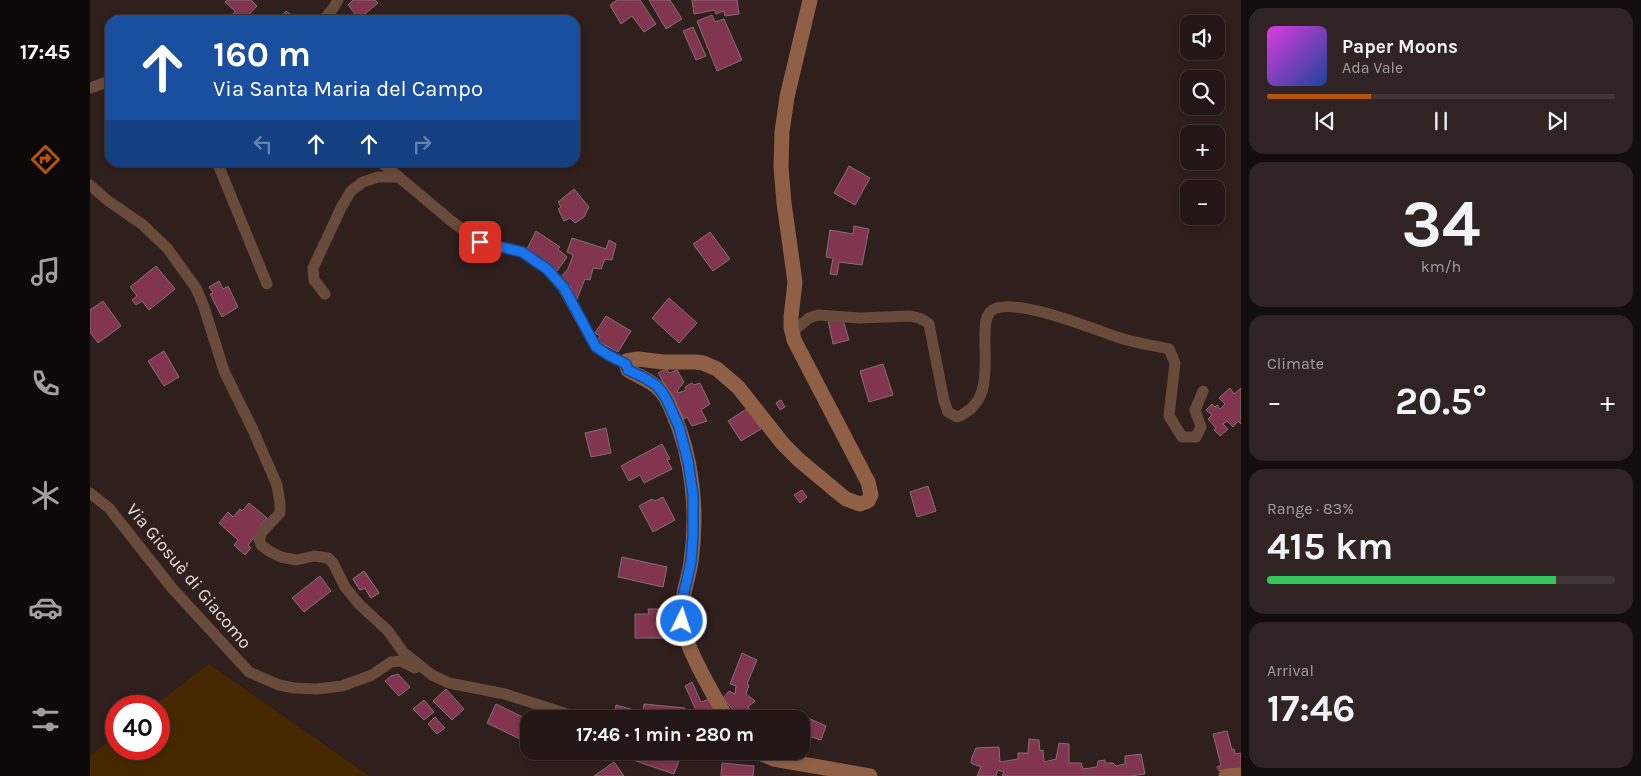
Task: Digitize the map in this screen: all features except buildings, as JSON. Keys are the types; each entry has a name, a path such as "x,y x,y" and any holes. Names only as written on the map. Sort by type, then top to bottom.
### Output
{"street":[{"path":"328,15 338,0"},
{"path":"626,364 626,361 638,359 668,362 703,362 717,370 738,387 782,444 799,460 846,499 856,504 868,501 871,495 868,482 794,340 792,332 791,317 796,282 784,202 781,167 782,132 787,97 810,0"},
{"path":"90,88 105,83"},
{"path":"219,167 267,284"},
{"path":"387,167 450,220 480,242 522,252 547,269 564,288 596,347 626,364 628,370 656,385 662,392 672,411 683,440 693,495 691,562 683,597 682,621 690,646 722,710"},
{"path":"325,294 314,280 313,268 351,191 364,182 378,177 399,177"},
{"name":"Via Giosuè di Giacomo","path":"90,185 107,200 143,225 167,248 196,288 204,307 224,371 254,430 277,485 280,513 262,532 259,539 261,545 281,557 296,560 314,556 328,558 333,563 345,587 359,604 388,631 403,652 432,675"},
{"path":"792,332 809,318 818,315 860,318 910,316 924,320 929,324 944,401 948,412 957,417 965,414 974,406 985,385 985,324 989,314 995,309 1017,307 1064,318 1118,338 1169,349 1174,363 1169,416 1182,437 1196,437 1202,428 1196,410 1203,391"},
{"name":"Via Giosuè di Giacomo","path":"90,493 109,508 172,588 249,672 279,685 316,689 342,686 372,675 391,662 401,661 448,683 506,694 556,710"},
{"path":"782,760 870,776"},
{"path":"790,776 797,762"},
{"path":"1226,776 1241,775"}],"shaded area":[{"path":"209,664 369,776 90,776 90,756 105,744 105,760 170,760 170,695 168,695"}],"route":[{"path":"480,242 522,252 547,269 564,288 596,347 626,364 628,370 632,373 656,385 667,400 683,440 693,495 691,562 683,597 682,621"}]}
